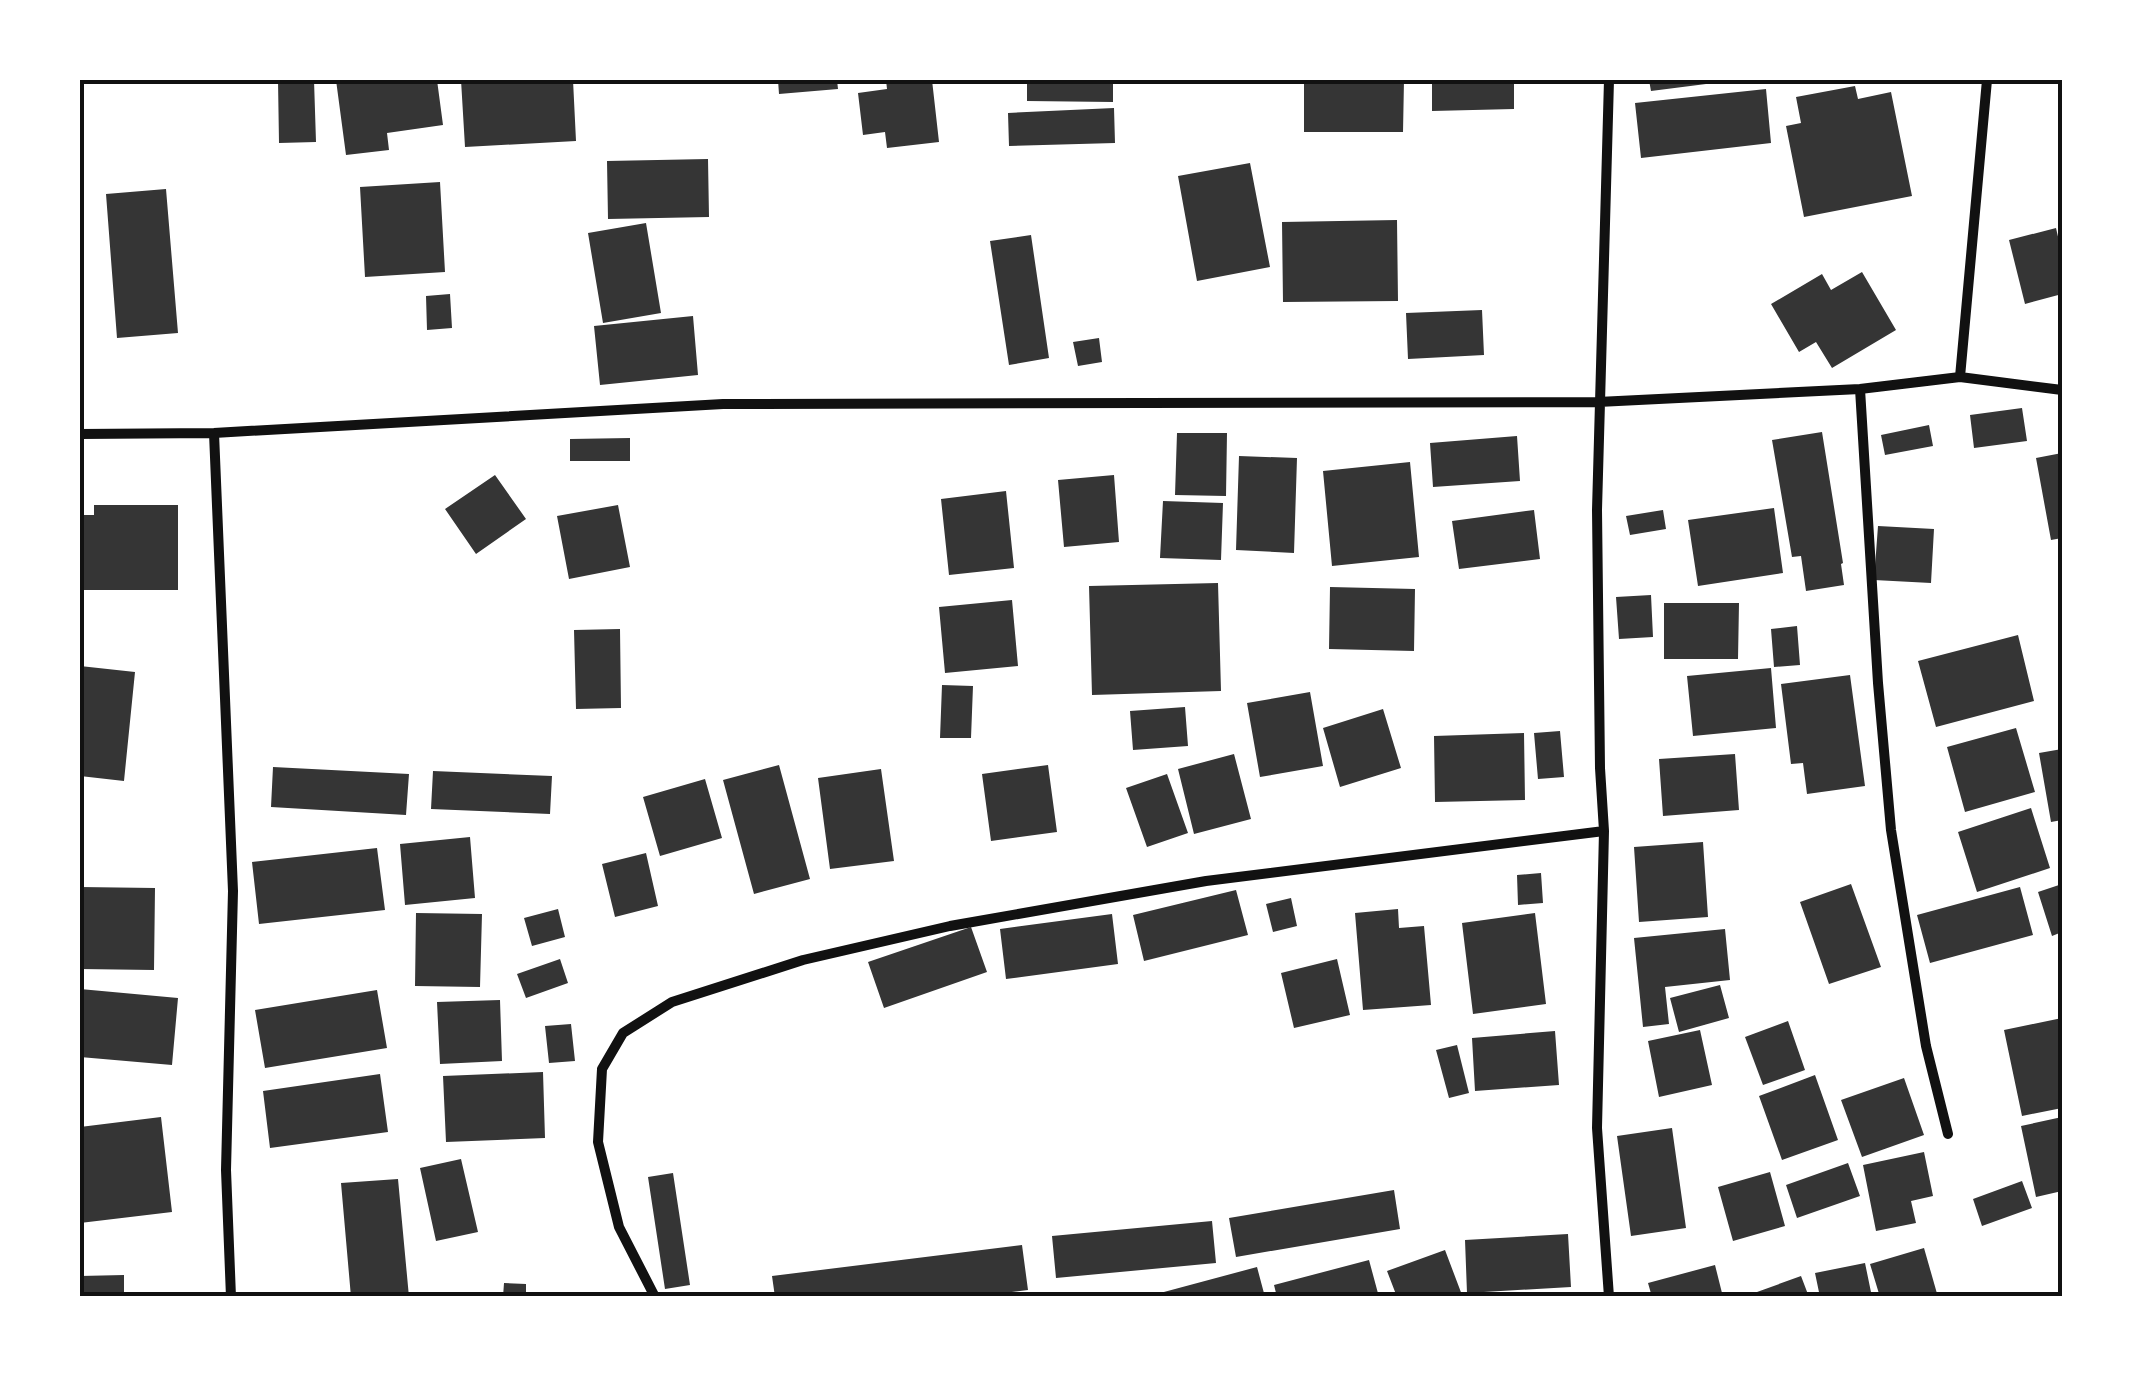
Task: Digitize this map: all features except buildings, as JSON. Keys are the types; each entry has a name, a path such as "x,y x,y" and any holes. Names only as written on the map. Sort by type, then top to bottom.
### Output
{"street":[{"path":"1609,80 1598,402 1600,768 1604,831 1597,1128 1609,1297"},
{"path":"1960,377 1986,80"},
{"path":"80,434 214,434 723,404 1598,402 1860,389 1960,377 2062,390"},
{"path":"1860,389 1878,683 1892,830 1926,1046 1948,1134"},
{"path":"214,434 233,891 226,1170 231,1297"},
{"path":"655,1297 619,1226 598,1142 602,1069 623,1033 672,1002 803,960 950,926 1206,881 1604,831"}]}
